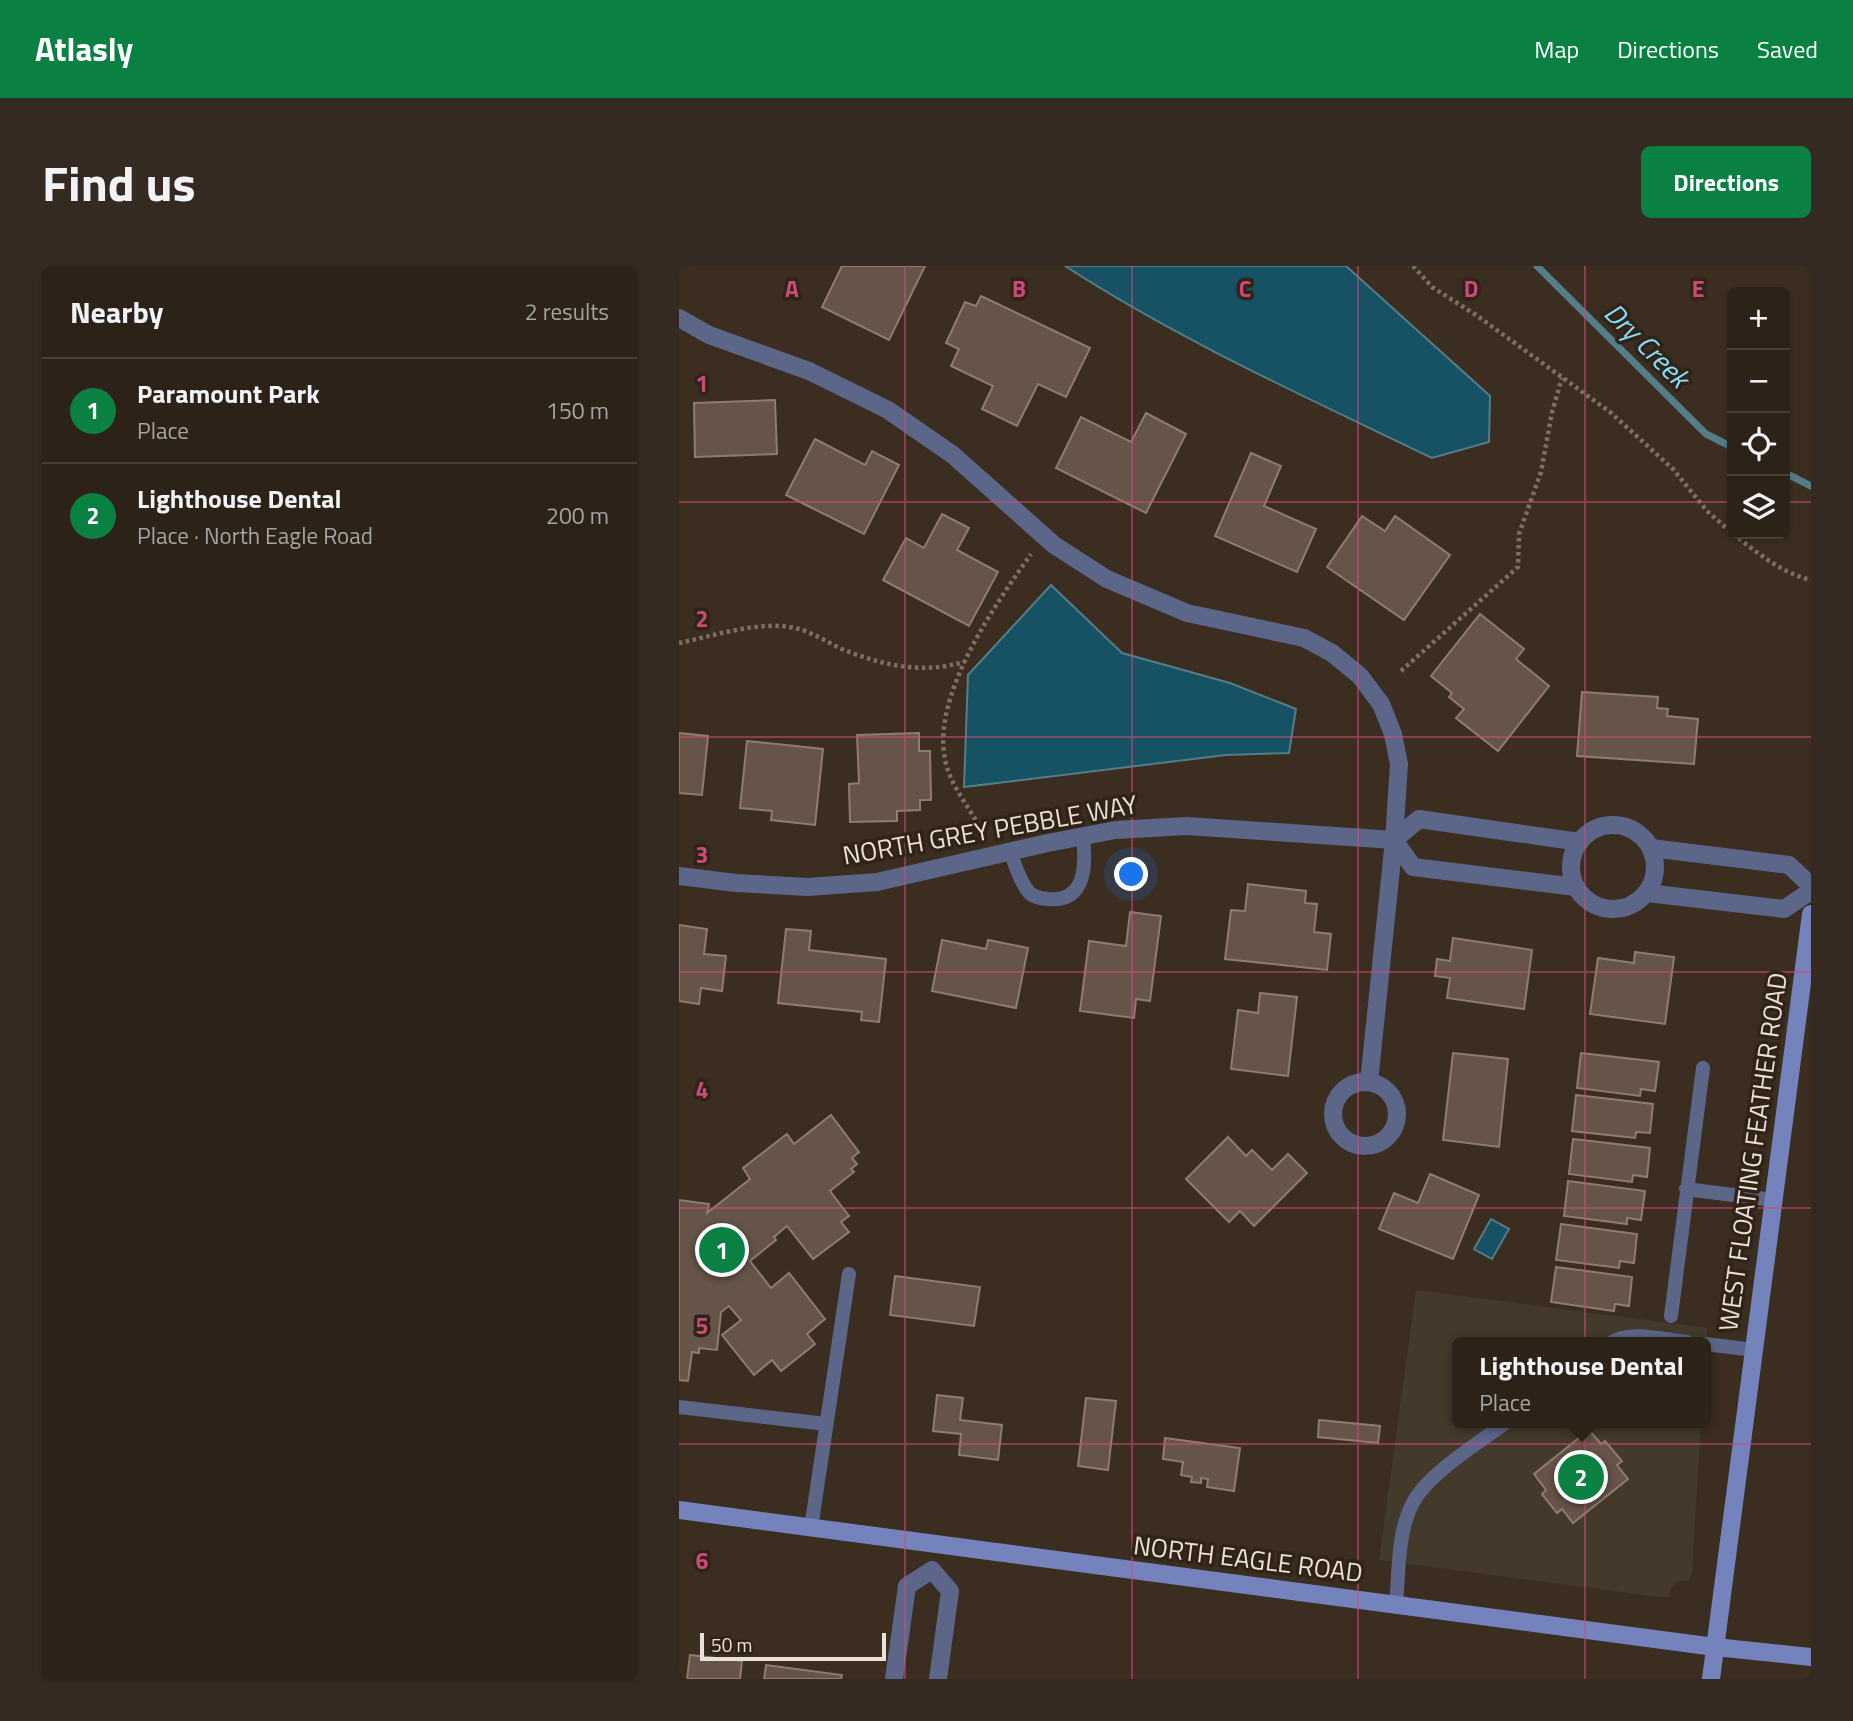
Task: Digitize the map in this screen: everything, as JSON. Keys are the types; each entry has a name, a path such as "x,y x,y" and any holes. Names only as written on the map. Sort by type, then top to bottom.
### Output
{"main road":[{"name":"WEST FLOATING FEATHER ROAD","path":"1711,1679 1811,914"},
{"name":"NORTH EAGLE ROAD","path":"679,1510 1715,1647 1811,1657"}],"street":[{"path":"679,318 709,335 809,371 888,410 953,455 1055,545 1107,579 1187,613 1304,638 1332,653 1360,676 1381,704 1393,734 1399,764 1394,840 1369,1082"},
{"path":"1394,840 1419,819 1580,842"},
{"name":"NORTH GREY PEBBLE WAY","path":"679,876 807,887 877,882 1115,830 1187,826 1394,840"},
{"path":"1623,826 1644,838 1651,848 1655,859 1653,883 1638,902 1616,909 1592,904 1576,887 1571,864 1574,852 1589,833 1599,827 1623,826"},
{"path":"1394,840 1413,867 1576,887"},
{"path":"1647,893 1784,909 1811,889 1789,865 1651,848"},
{"path":"935,1545 932,1570 950,1591 938,1679"},
{"path":"894,1679 907,1586 932,1570"}],"lane":[{"path":"1010,851 1022,882 1030,894 1039,898 1063,898 1075,889 1082,879 1086,866 1083,836"},
{"path":"1671,1316 1703,1068"},
{"path":"1686,1189 1773,1199"},
{"path":"811,1528 849,1274"},
{"path":"1621,1337 1644,1337"},
{"path":"1711,1345 1753,1350"},
{"path":"679,1407 826,1424"},
{"path":"1396,1605 1401,1550 1407,1520 1415,1500 1427,1484 1499,1428"}],"path":[{"path":"1413,266 1432,286 1610,412 1664,461 1707,512 1727,529"},
{"path":"1401,671 1518,567 1519,534 1541,472 1552,412 1562,378"},
{"path":"1740,539 1776,566 1800,578 1811,580"},
{"path":"979,826 951,780 944,758 944,725 948,705 965,662 992,609 1031,554"},
{"path":"679,643 778,625 797,628 843,649 877,660 920,670 941,669 965,662"}],"shaded area":[{"path":"1416,1290 1707,1328 1706,1337 1452,1337 1452,1428 1701,1428 1692,1572 1689,1581 1678,1581 1672,1587 1669,1597 1379,1560"}],"water":[{"path":"1065,266 1346,266 1490,396 1489,442 1432,458 1199,344"},
{"path":"1051,585 1122,653 1230,683 1296,709 1289,753 1226,755 964,787 968,675"},
{"path":"1491,1219 1509,1229 1492,1259 1474,1249"}],"building":[{"path":"842,266 925,266 889,340 822,307"},
{"path":"981,296 1090,348 1066,397 1038,384 1017,426 982,409 993,386 951,366 959,349 946,343 965,302 976,306"},
{"path":"775,400 777,454 695,457 694,403"},
{"path":"1146,413 1186,434 1146,513 1056,468 1081,417 1131,442"},
{"path":"815,439 865,465 872,451 899,465 864,534 786,495"},
{"path":"1251,453 1281,466 1264,506 1316,529 1297,572 1215,536"},
{"path":"942,514 969,528 957,550 998,572 969,626 883,580 906,538 924,548"},
{"path":"1362,516 1385,531 1395,516 1450,555 1404,620 1327,567"},
{"path":"1480,614 1524,649 1516,659 1549,686 1498,751 1456,718 1464,709 1449,697 1452,693 1431,676"},
{"path":"1582,692 1658,697 1657,708 1668,709 1667,716 1698,719 1694,764 1577,756"},
{"path":"679,733 708,736 702,795 679,793"},
{"path":"919,733 919,751 930,751 931,800 920,800 920,810 897,811 897,821 850,822 849,784 859,783 857,735"},
{"path":"747,741 823,749 815,825 771,820 772,811 740,808"},
{"path":"1248,884 1306,891 1305,903 1317,904 1314,932 1331,934 1327,970 1225,959 1231,910 1245,911"},
{"path":"1130,912 1161,916 1150,1001 1136,999 1134,1018 1080,1011 1089,941 1126,946"},
{"path":"679,925 707,929 704,954 726,956 722,991 701,988 699,1004 679,1001"},
{"path":"786,929 811,931 809,950 886,959 879,1022 861,1020 862,1012 778,1003"},
{"path":"1453,938 1532,950 1524,1009 1447,998 1450,978 1435,976 1437,959 1450,961"},
{"path":"942,940 986,949 988,940 1028,948 1016,1008 932,991"},
{"path":"1635,952 1674,957 1665,1024 1590,1014 1598,958 1634,963"},
{"path":"1260,993 1297,997 1288,1076 1231,1069 1238,1010 1258,1013"},
{"path":"1453,1053 1508,1059 1499,1147 1443,1140"},
{"path":"1581,1053 1659,1062 1655,1091 1641,1089 1640,1096 1577,1088"},
{"path":"1576,1095 1653,1104 1650,1133 1636,1132 1635,1138 1572,1131"},
{"path":"831,1115 859,1152 852,1158 857,1164 851,1169 854,1172 830,1191 849,1216 841,1222 849,1232 813,1259 787,1226 774,1237 776,1240 750,1261 771,1288 789,1273 825,1319 807,1334 815,1344 781,1371 772,1360 754,1375 722,1335 741,1320 729,1306 721,1312 717,1350 699,1348 699,1353 692,1352 688,1381 679,1380 679,1200 709,1204 707,1213 750,1179 743,1168 787,1134 794,1144"},
{"path":"1228,1137 1246,1156 1252,1150 1272,1170 1288,1154 1307,1173 1254,1226 1240,1211 1229,1222 1186,1179"},
{"path":"1573,1139 1650,1148 1647,1177 1633,1175 1632,1182 1569,1174"},
{"path":"1430,1174 1479,1195 1453,1259 1379,1229 1394,1193 1418,1203"},
{"path":"1568,1181 1645,1191 1641,1220 1627,1218 1627,1224 1564,1216"},
{"path":"1561,1224 1637,1234 1634,1263 1620,1261 1619,1268 1556,1260"},
{"path":"1556,1267 1632,1277 1629,1306 1615,1304 1614,1311 1551,1302"},
{"path":"895,1276 980,1287 974,1326 890,1315"},
{"path":"937,1395 963,1398 960,1420 1002,1425 998,1460 959,1455 961,1434 933,1431"},
{"path":"1086,1398 1116,1401 1108,1470 1078,1466"},
{"path":"1319,1420 1380,1426 1378,1443 1318,1437"},
{"path":"1589,1430 1601,1444 1605,1441 1622,1461 1617,1465 1628,1479 1573,1523 1562,1509 1557,1513 1542,1494 1546,1490 1534,1474"},
{"path":"1165,1438 1240,1448 1234,1491 1207,1487 1208,1479 1201,1478 1201,1483 1191,1482 1192,1477 1181,1475 1183,1462 1163,1459"},
{"path":"690,1655 742,1661 740,1679 687,1679"},
{"path":"766,1665 842,1675 841,1679 764,1679"}],"waterway":[{"name":"Dry Creek","path":"1537,266 1706,434 1727,444"},
{"name":"Dry Creek","path":"1790,476 1811,486"}],"place":[{"name":"Paramount Park","path":"722,1250"},
{"name":"Lighthouse Dental","path":"1581,1477"}]}
